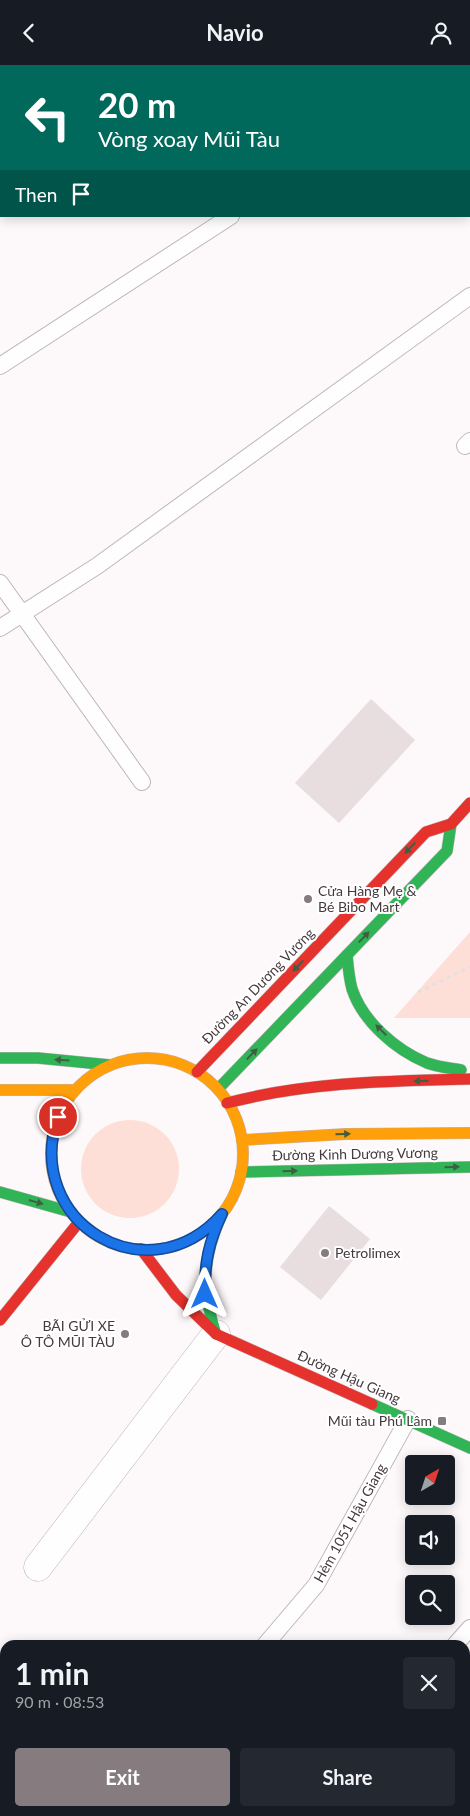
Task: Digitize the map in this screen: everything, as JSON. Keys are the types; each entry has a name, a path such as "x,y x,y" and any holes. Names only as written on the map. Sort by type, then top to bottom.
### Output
{"main road":[{"path":"218,1089 446,851 451,824 470,803"},
{"name":"Đường An Dương Vương","path":"197,1072 426,832 451,824"},
{"path":"347,955 349,975 355,996 373,1023 384,1034 403,1049 429,1064 470,1071"},
{"path":"216,1334 209,1315 205,1294 204,1274 207,1253 213,1233 234,1194 243,1161 242,1140 236,1119 227,1103 218,1089 197,1072 179,1064 150,1058 130,1057 110,1065 95,1073 74,1090 58,1117 52,1137 51,1159 54,1180 64,1202 79,1222 108,1241 130,1248 158,1250 186,1242 206,1230 222,1214"},
{"path":"0,1058 38,1058 110,1065"},
{"path":"227,1103 267,1092 330,1084 470,1079"},
{"path":"0,1090 74,1090"},
{"name":"Đường Kinh Dương Vương","path":"242,1140 346,1134 470,1133"},
{"name":"Đường Kinh Dương Vương","path":"241,1172 470,1167"},
{"path":"0,1192 71,1212"},
{"path":"0,1320 79,1222"},
{"name":"Đường Hậu Giang","path":"141,1249 171,1291 216,1334 470,1448"}],"street":[{"path":"38,1567 216,1334"}],"lane":[{"path":"0,366 229,217"},
{"path":"0,628 97,566 470,296"},
{"path":"0,583 142,782"},
{"name":"Hẻm 1051 Hậu Giang","path":"268,1640 316,1585 408,1419"},
{"path":"459,1640 470,1628"}],"path":[{"path":"418,991 470,967"}],"shaded area":[{"path":"470,932 470,1018 394,1018"},
{"path":"120,1120 140,1120 149,1123 165,1134 176,1150 179,1159 179,1179 176,1188 165,1204 149,1215 140,1218 120,1218 103,1210 89,1196 81,1179 81,1159 89,1142 103,1128"}],"building":[{"path":"371,699 415,740 339,823 295,783"},
{"name":"Petrolimex","path":"329,1206 370,1239 321,1300 280,1267"}],"traffic: fast":[{"path":"218,1089 447,851 451,824"},
{"path":"347,955 352,989 364,1013 372,1023 393,1043 415,1057 427,1063 461,1070"},
{"path":"0,1058 38,1058 110,1065"},
{"path":"241,1172 470,1167"},
{"path":"0,1192 71,1212"},
{"path":"216,1334 208,1302 206,1274 207,1259 215,1230 222,1214"},
{"path":"372,1404 470,1448"}],"traffic: slow":[{"path":"147,1058 166,1060 184,1065 200,1074 215,1086 227,1101 236,1117 241,1135 243,1154 241,1173 236,1191 227,1207 215,1222 200,1234 184,1243 166,1248 147,1250 128,1248 110,1243 94,1234 79,1222 67,1207 58,1191 53,1173 51,1154 53,1135 58,1117 67,1101 79,1086 94,1074 110,1065 128,1060 147,1058"},
{"path":"0,1090 74,1090"},
{"path":"242,1140 346,1134 470,1133"}],"traffic: jam":[{"path":"197,1072 426,832 451,824 470,803"},
{"path":"227,1103 257,1096 317,1087 378,1082 470,1079"},
{"path":"0,1320 79,1222"},
{"path":"141,1249 176,1295 216,1334 372,1404"}],"place":[{"name":"Cửa Hàng Mẹ & Bé Bibo Mart","path":"308,899"},
{"name":"Petrolimex","path":"325,1253"},
{"name":"BÃI GỬI XE Ô TÔ MŨI TÀU","path":"125,1334"},
{"name":"Mũi tàu Phú Lâm","path":"442,1421"}],"route":[{"path":"58,1117 54,1127 51,1148 54,1180 58,1191 71,1212 79,1222 98,1236 130,1248 158,1250 196,1237 222,1214 213,1233 207,1253 204,1274 205,1294"}]}
